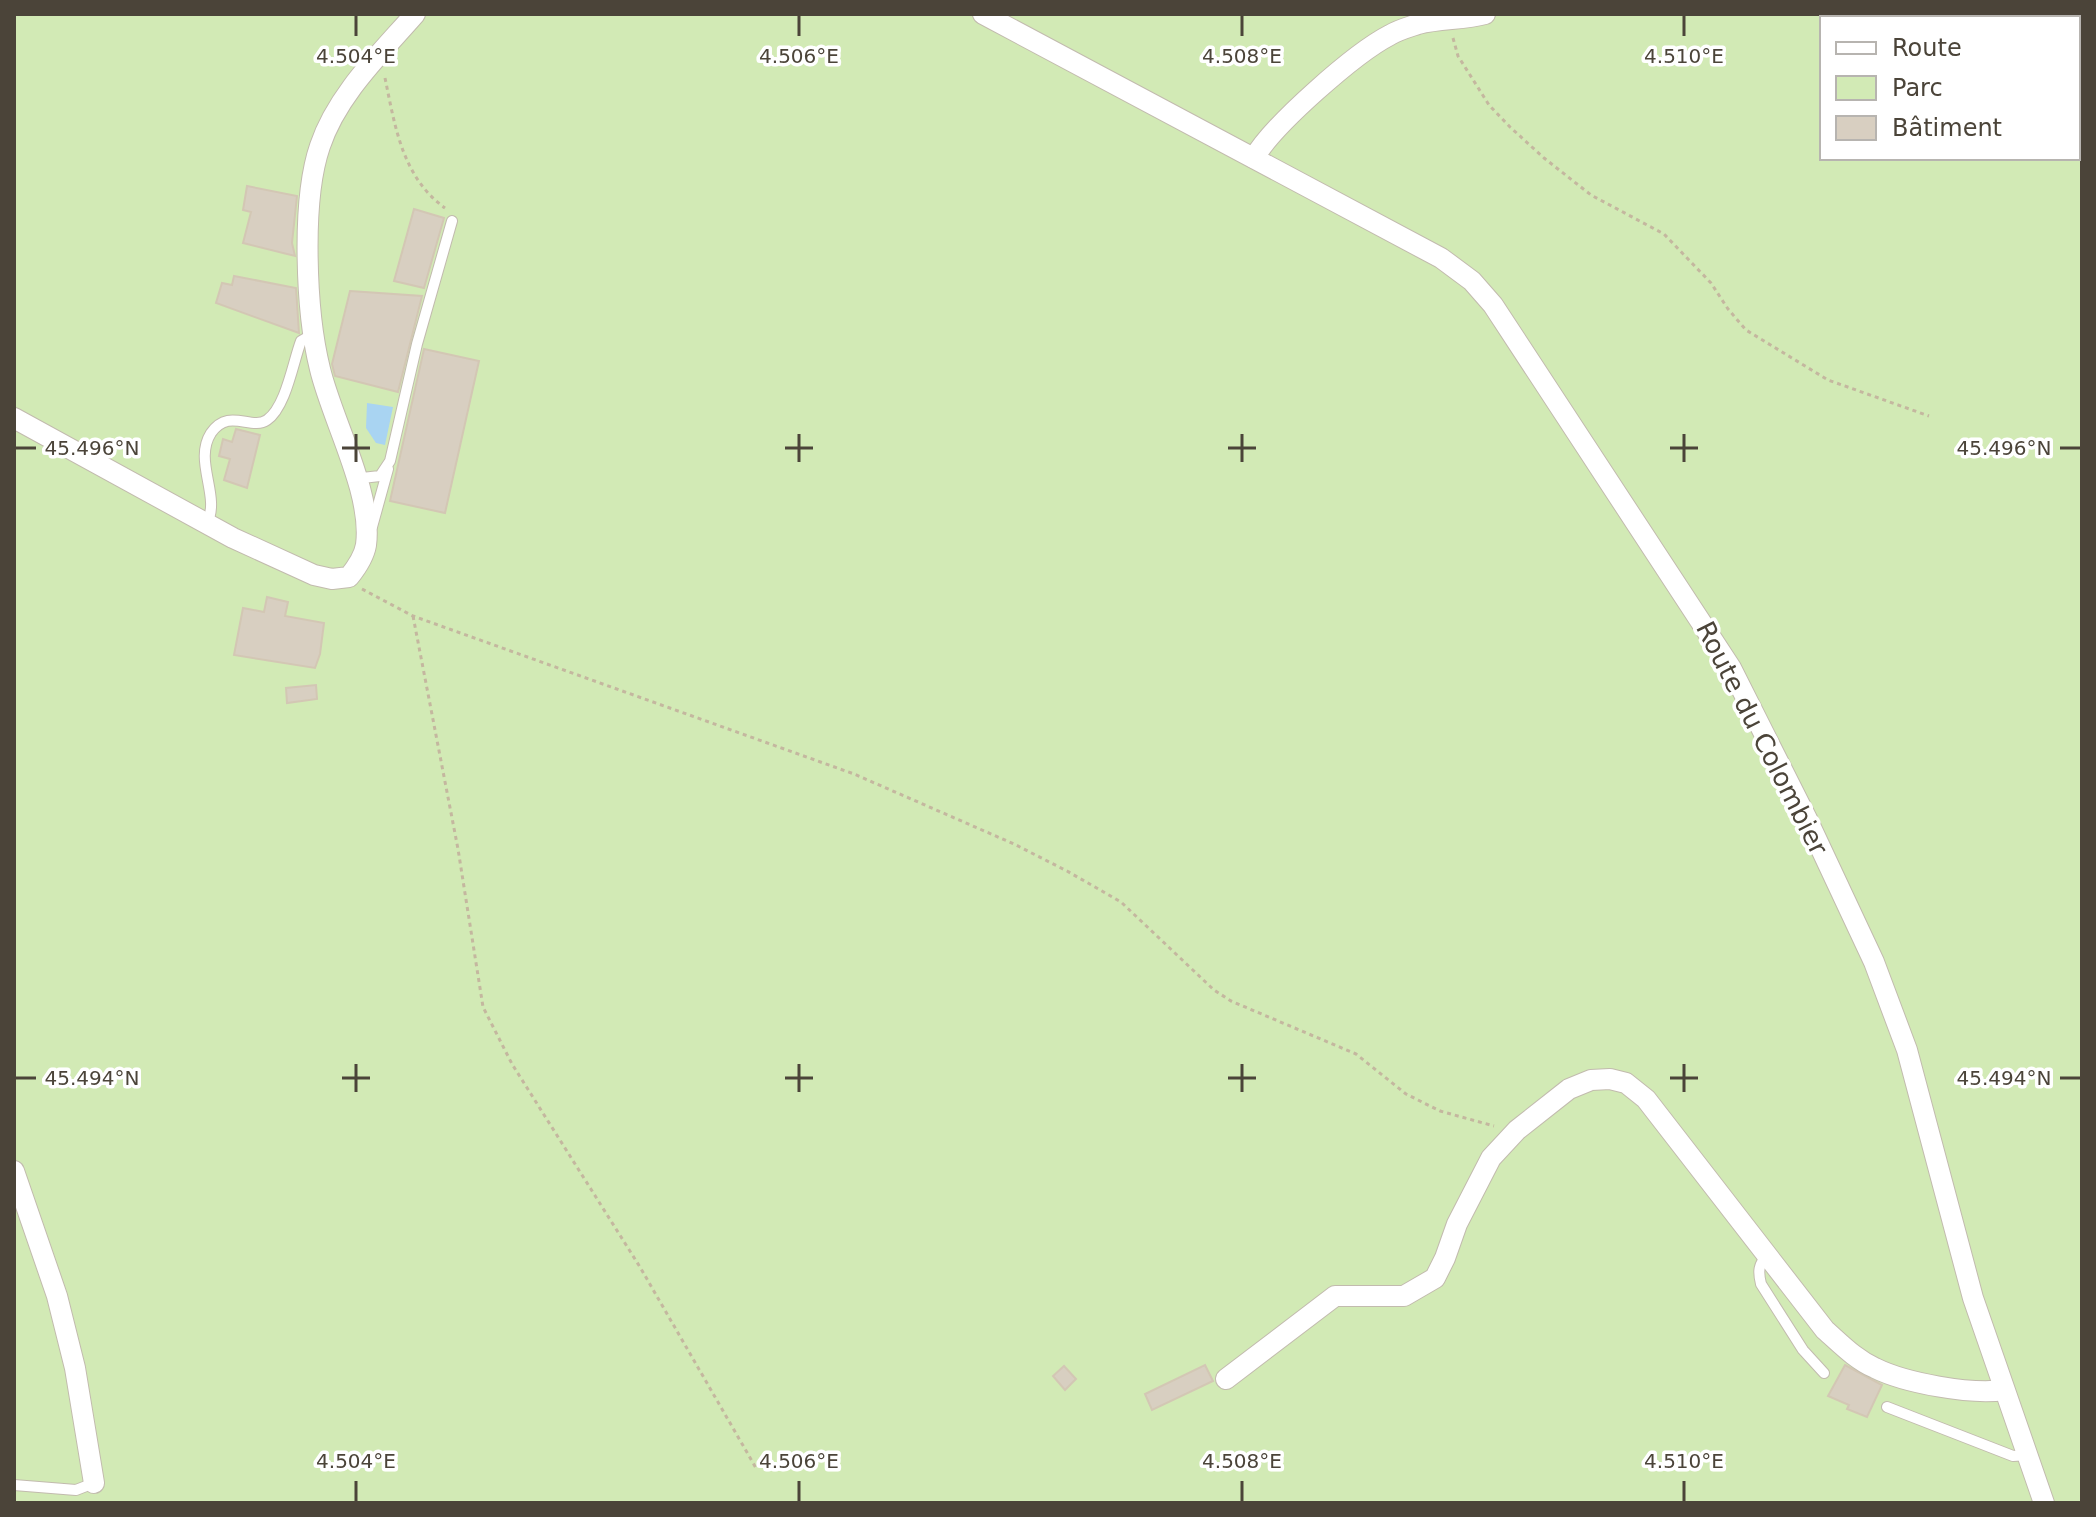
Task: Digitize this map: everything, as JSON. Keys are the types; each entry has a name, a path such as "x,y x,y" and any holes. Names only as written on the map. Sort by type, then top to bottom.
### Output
{"street":[{"path":"14,418 207,523 314,575 332,579 349,577 359,564 366,544 365,521 355,475 320,370 313,334 307,238 319,148 332,117 374,61 415,14"},
{"name":"Route du Colombier","path":"983,14 1441,258 1472,281 1516,337 1731,668 1874,962 1907,1050 1973,1298 2044,1503"},
{"path":"1254,158 1279,127 1363,54 1390,35 1419,24 1485,14"},
{"path":"1226,1379 1335,1296 1404,1296 1435,1278 1457,1224 1491,1158 1517,1130 1569,1089 1591,1080 1610,1079 1626,1083 1646,1099 1825,1330 1853,1355 1876,1369 1906,1379 1966,1390 2004,1390"},
{"path":"14,1171 57,1296 75,1368 94,1483"}],"lane":[{"path":"366,544 384,488 417,344 452,221"},
{"path":"207,523 212,509 206,474 209,436 221,424 232,419 266,421 275,412 285,391 301,341 313,334"},
{"path":"355,475 362,478 380,476 390,461"},
{"path":"1768,1255 1760,1265 1758,1274 1761,1284 1803,1350 1824,1373"},
{"path":"1887,1407 2013,1456 2028,1455"},
{"path":"14,1485 76,1490 94,1483"}],"path":[{"path":"1449,19 1458,56 1489,105 1544,158 1591,195 1664,234 1711,283 1746,330 1828,380 1929,416"},
{"path":"374,61 384,76 405,159 418,183 448,211 452,221"},
{"path":"349,577 360,588 413,616 854,774 1014,844 1121,902 1214,990 1231,1001 1356,1054 1406,1094 1440,1111 1480,1125 1517,1130"},
{"path":"413,616 458,849 483,1007 512,1064 640,1267 756,1468"}],"green space":[{"path":"14,14 2082,14 2082,1503 14,1503"}],"water":[{"path":"367,403 393,407 385,445 376,443 366,428"}],"building":[{"path":"247,186 297,196 292,243 295,256 243,243 251,212 243,210"},
{"path":"414,209 444,218 424,288 394,281"},
{"path":"234,276 296,288 299,333 216,303 222,283 232,285"},
{"path":"350,291 422,296 398,392 335,376 332,364"},
{"path":"424,349 479,361 445,513 390,501"},
{"path":"236,429 260,435 247,488 224,480 230,459 219,456 223,439 232,442"},
{"path":"267,597 288,602 285,616 324,623 315,668 234,655 243,608 264,612"},
{"path":"316,685 317,699 287,703 286,688"},
{"path":"1205,1365 1213,1381 1152,1410 1145,1394"},
{"path":"1845,1365 1882,1385 1867,1417 1847,1409 1849,1405 1828,1396"},
{"path":"1064,1366 1076,1379 1065,1390 1053,1376"}]}
